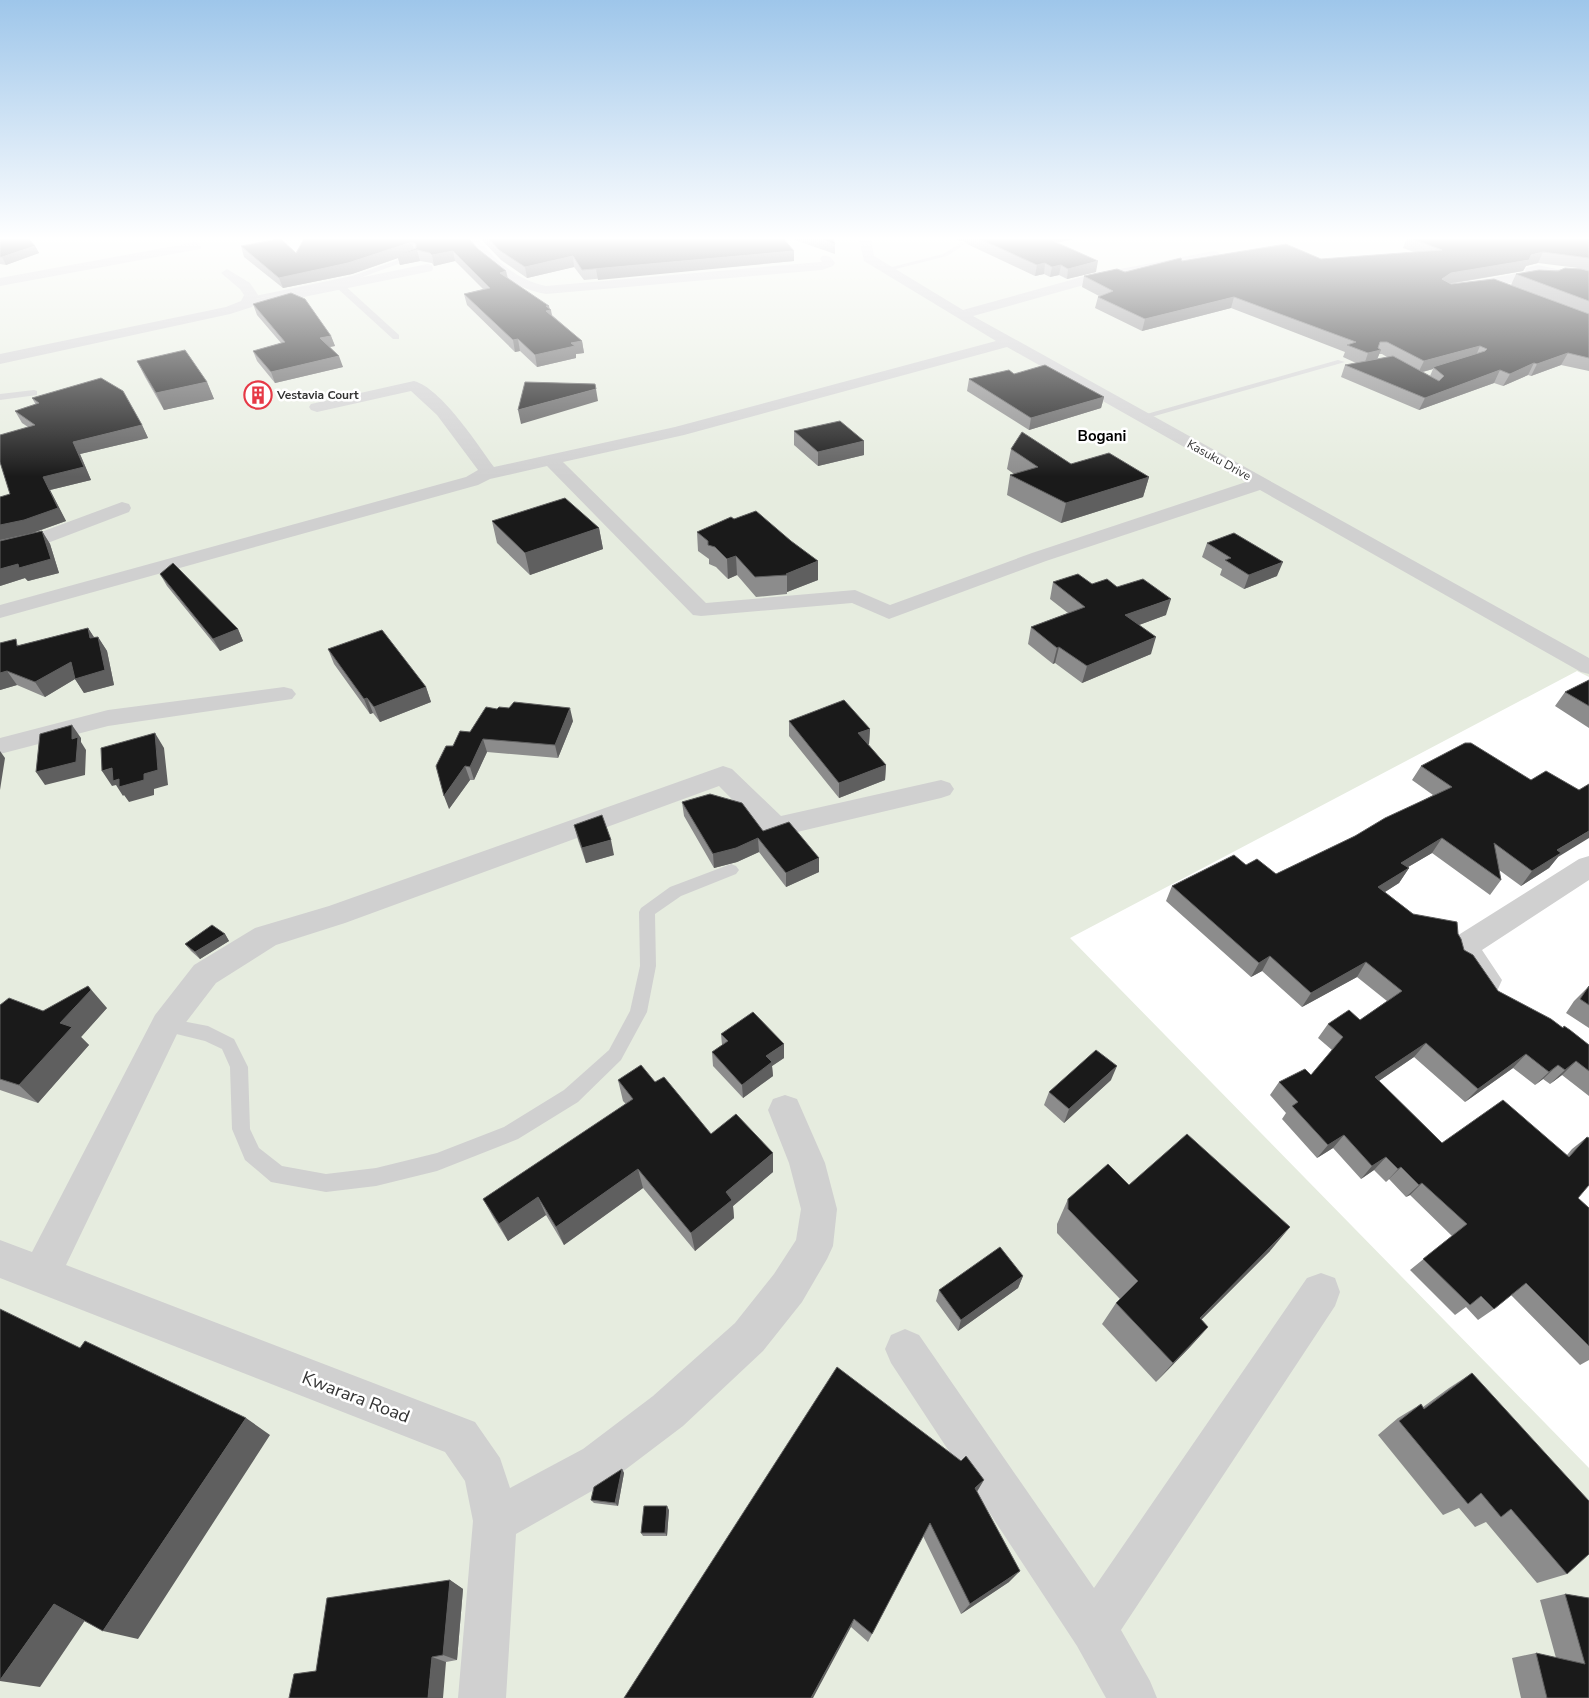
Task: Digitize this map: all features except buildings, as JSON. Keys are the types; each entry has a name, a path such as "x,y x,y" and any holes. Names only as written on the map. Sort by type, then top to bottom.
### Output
{"street":[{"path":"0,359 191,318"},
{"name":"Kasuku Drive","path":"967,318 1589,667"},
{"path":"0,612 472,481 484,475 678,431 1008,342"},
{"path":"317,406 414,386 436,404 466,442 487,470 484,475"},
{"path":"551,460 700,610 855,596 889,613 1039,557 1260,484"},
{"path":"0,548 38,540 122,508"},
{"path":"0,746 108,718 284,694"},
{"path":"41,1275 166,1025 205,974 266,936 335,915 722,775 776,827 941,789"},
{"path":"1506,998 1498,994 1463,948 1589,866"},
{"path":"495,1521 598,1464 668,1412 749,1336 788,1288 814,1246 819,1209 807,1163 785,1110"},
{"name":"Kwarara Road","path":"0,1259 460,1437 485,1473 495,1521 482,1698"},
{"path":"1094,1630 1321,1292"},
{"path":"905,1349 1094,1630 1133,1698"}],"lane":[{"path":"375,318 396,337"},
{"path":"1141,417 1341,362"},
{"path":"0,397 34,393"},
{"path":"166,1025 208,1034 228,1044 239,1067 241,1129 252,1154 278,1175 326,1183 376,1177 437,1162 511,1133 571,1096 615,1055 638,1012 648,966 647,912 657,901 673,892 731,870"}],"shaded area":[{"path":"0,318 1589,318 1589,677 1577,671 1070,938 1589,1468 1589,1698 0,1698"}],"place":[{"name":"Vestavia Court","path":"258,395"}],"district":[{"name":"Bogani","path":"1102,436"}]}
